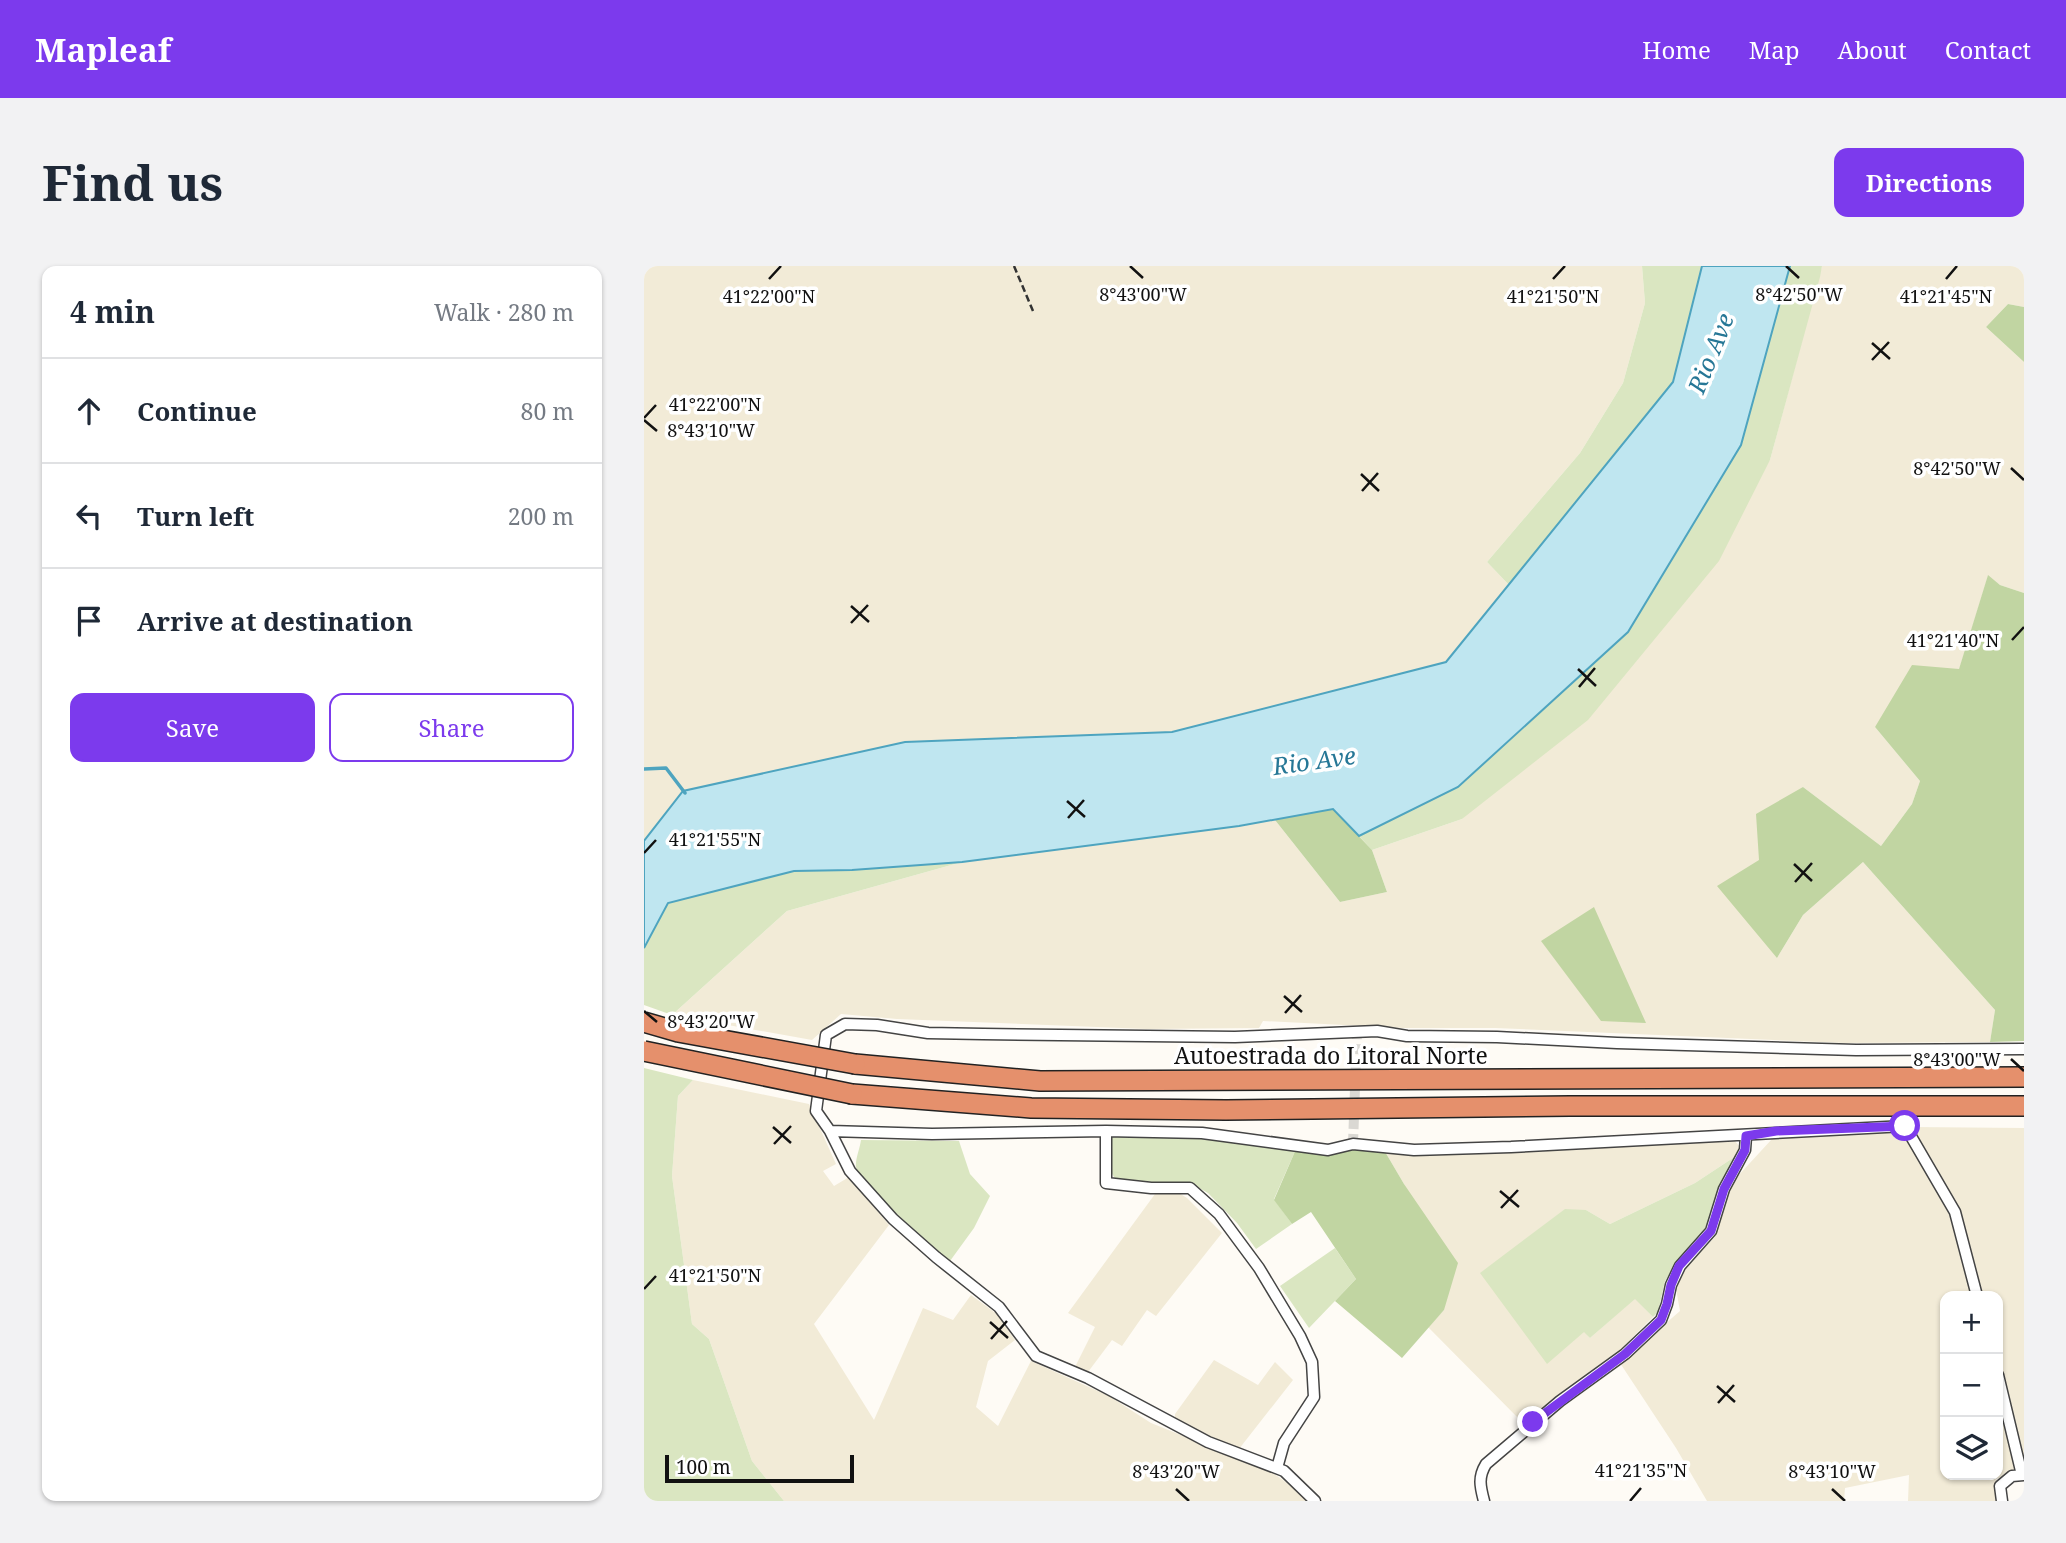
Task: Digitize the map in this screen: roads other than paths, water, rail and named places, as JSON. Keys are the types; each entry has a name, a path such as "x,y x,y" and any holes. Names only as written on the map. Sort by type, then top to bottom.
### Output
{"highway":[{"name":"Autoestrada do Litoral Norte","path":"644,1022 678,1032 855,1064 1040,1081 2024,1077"},
{"path":"644,1051 852,1094 1031,1108 1226,1110 1570,1106 2024,1106"}],"street":[{"path":"1315,1501 1284,1471 1208,1443 1088,1378 1036,1356 999,1307 893,1219 850,1171 830,1131 816,1111 827,1035 845,1024 877,1025 928,1033 1235,1037 1377,1031 1407,1036 1856,1050 2024,1049"},
{"path":"830,1131 932,1135 1106,1130 1233,1136 1328,1150 1353,1144 1414,1150 1746,1136 1776,1131 1905,1126 1955,1212 1976,1291"},
{"path":"1106,1130 1106,1183 1151,1188 1190,1188 1219,1214 1258,1268 1300,1336 1312,1362 1314,1397 1284,1443 1277,1468"},
{"path":"1484,1501 1480,1485 1481,1473 1486,1464 1560,1401 1625,1354 1661,1320 1679,1266 1711,1231 1724,1189 1745,1150 1746,1136"},
{"path":"2002,1501 2000,1486 2012,1476 2023,1475 2003,1395"}],"water":[{"name":"Rio Ave","path":"1702,266 1790,266 1741,445 1628,632 1458,787 1359,836 1333,809 1239,826 962,862 852,870 794,871 668,903 644,948 644,841 683,791 905,742 1172,732 1446,662 1673,382"}],"waterway":[{"path":"644,769 666,768 685,793"}],"tunnel":[{"path":"1353,1144 1357,1032"}]}
